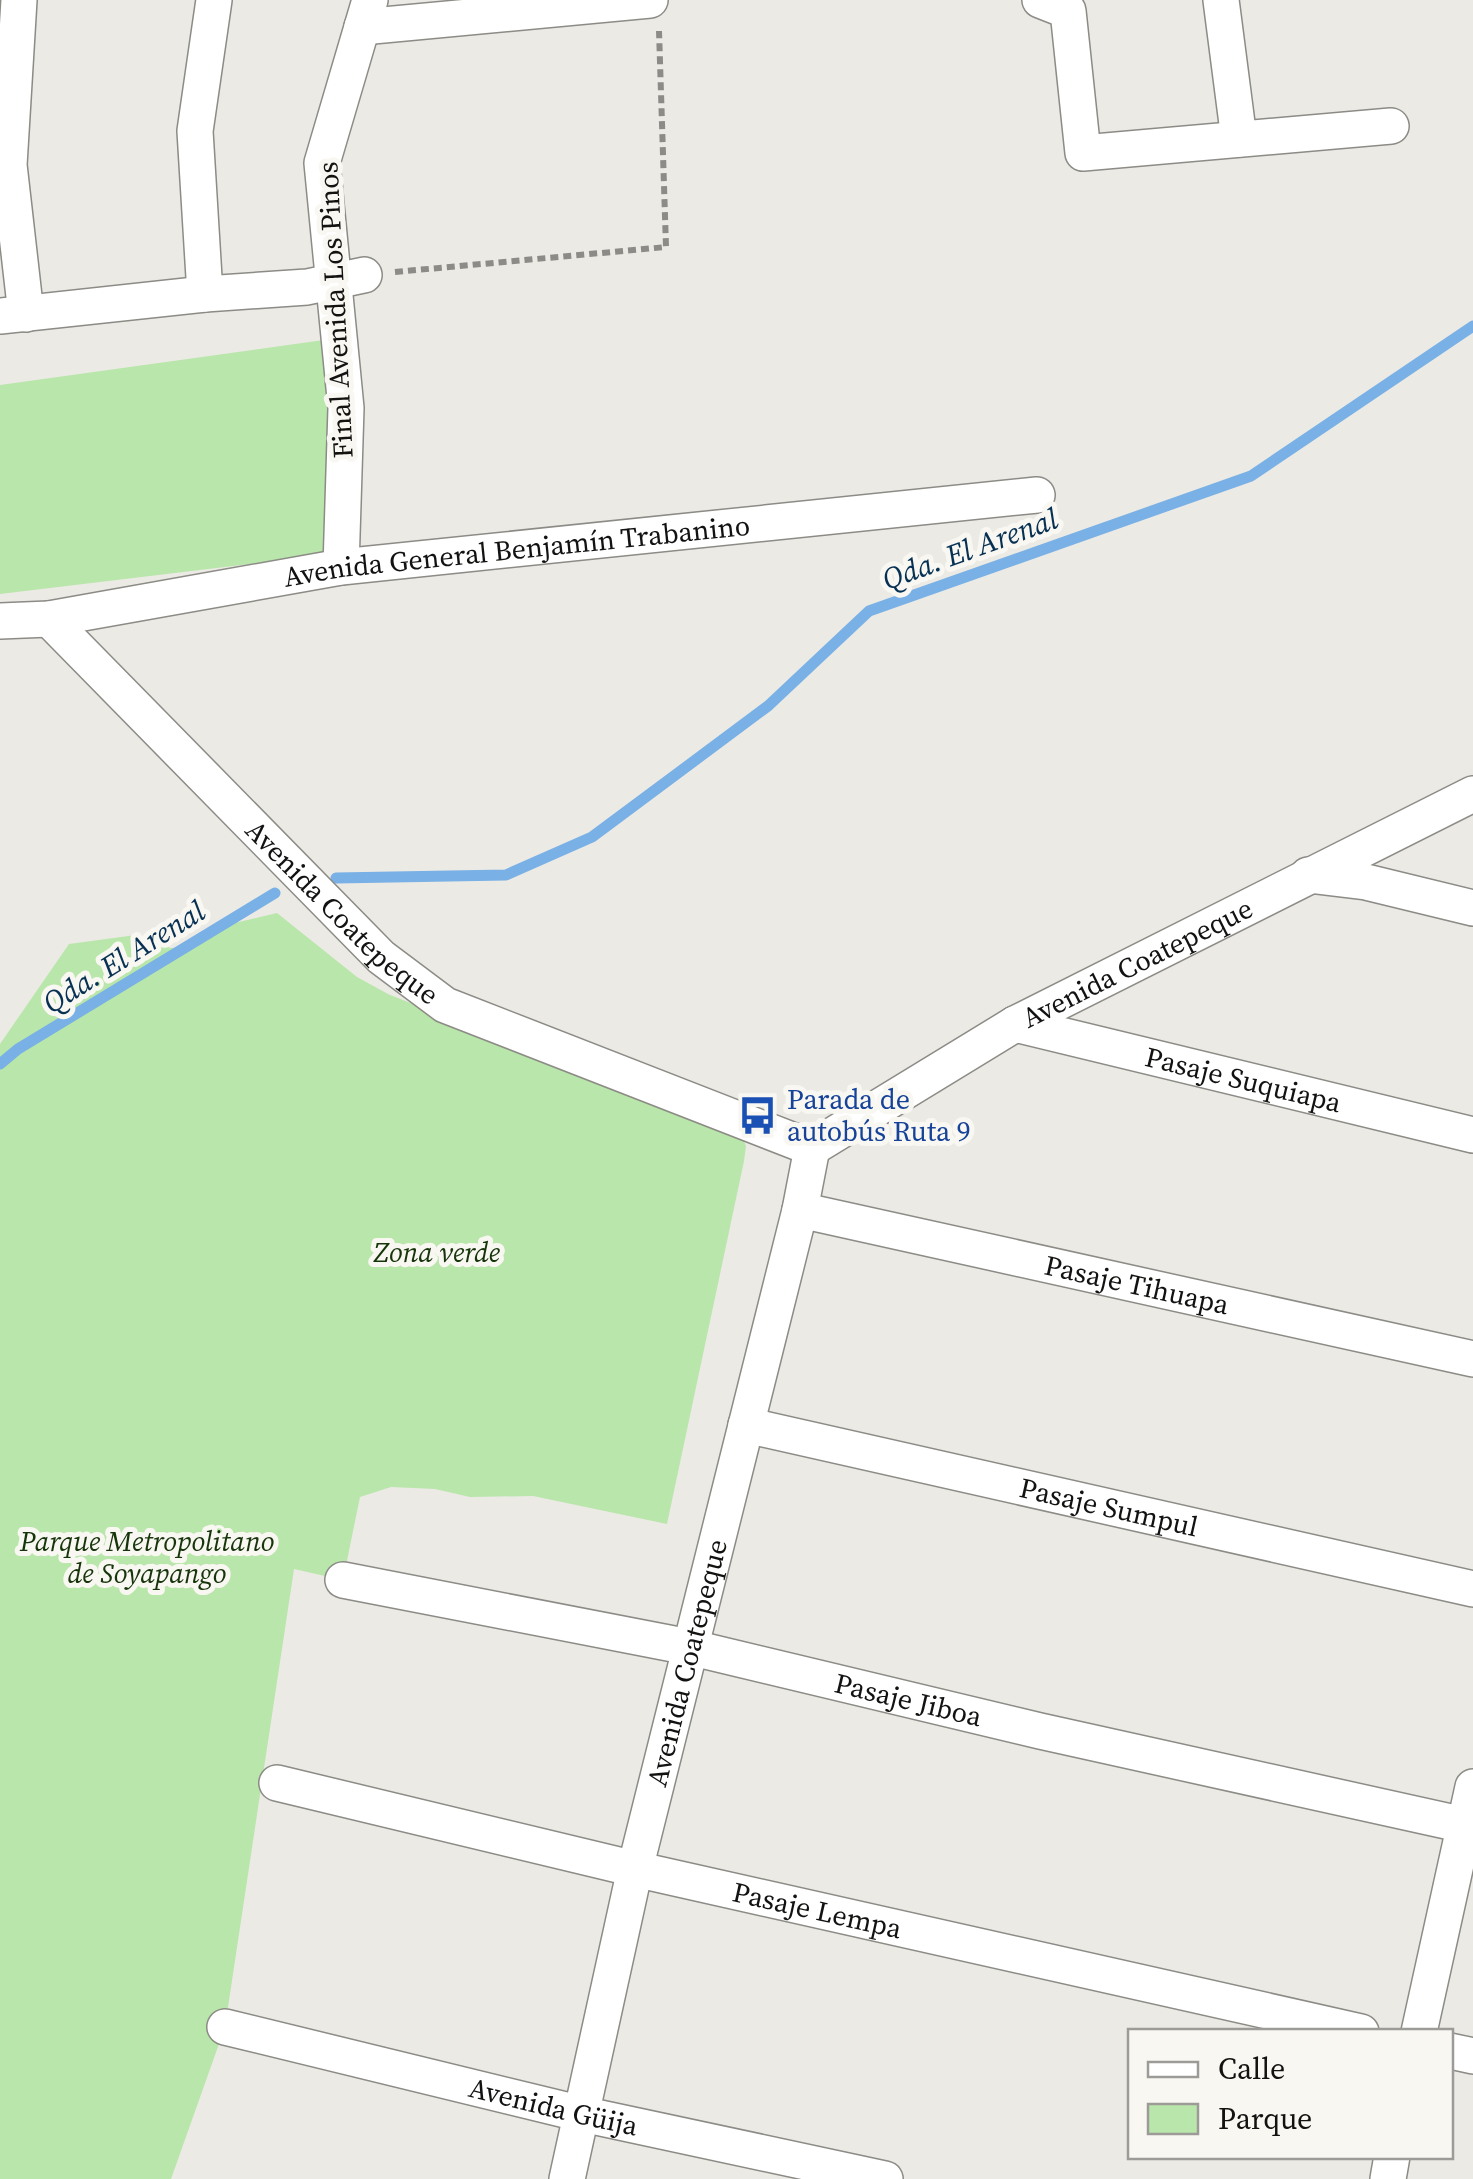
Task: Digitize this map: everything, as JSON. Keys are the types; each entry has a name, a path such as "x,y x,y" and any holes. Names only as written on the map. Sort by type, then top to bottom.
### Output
{"street":[{"path":"19,0 9,165 13,315 307,287 348,278"},
{"path":"205,294 195,131 214,0"},
{"path":"1040,0 1068,11 1082,152 1391,126"},
{"path":"1221,0 1239,139"},
{"path":"366,13 654,9"},
{"name":"Final Avenida Los Pinos","path":"341,567 348,278 322,163 366,13"},
{"name":"Avenida General Benjamín Trabanino","path":"0,621 50,619 341,567 1037,495"},
{"name":"Avenida Coatepeque","path":"50,619 381,958 445,1005 812,1148"},
{"name":"Avenida Coatepeque","path":"568,2179 635,1869 800,1210 812,1148 1016,1024 1473,794"},
{"path":"1307,875 1366,882 1473,908"},
{"name":"Pasaje Suquiapa","path":"1016,1024 1473,1135"},
{"name":"Pasaje Tihuapa","path":"800,1210 1473,1359"},
{"name":"Pasaje Sumpul","path":"746,1425 1473,1589"},
{"name":"Pasaje Jiboa","path":"343,1580 689,1647 1469,1826"},
{"name":"Pasaje Lempa","path":"277,1782 635,1869 1348,2029"},
{"path":"1419,2029 1469,1826 1473,1787"},
{"name":"Avenida Güija","path":"224,2027 582,2114 885,2179"}],"path":[{"path":"348,278 666,247 654,9"}],"green space":[{"path":"338,338 332,554 0,594 0,385"},
{"path":"277,913 357,977 388,994 742,1136 746,1146 744,1161 667,1524 533,1496 470,1497 435,1489 391,1487 360,1497 343,1580 294,1569 225,2027 171,2179 0,2179 0,1044 69,944 136,935 170,948 192,948 230,924"}],"waterway":[{"name":"Qda. El Arenal","path":"336,878 506,875 592,837 768,706 869,611 1251,476 1473,326"},
{"name":"Qda. El Arenal","path":"0,1064 18,1049 275,893"}],"place":[{"name":"Parada de autobús Ruta 9","path":"757,1115"}],"park label":[{"name":"Zona verde","path":"437,1252"},
{"name":"Parque Metropolitano de Soyapango","path":"147,1557"}]}
